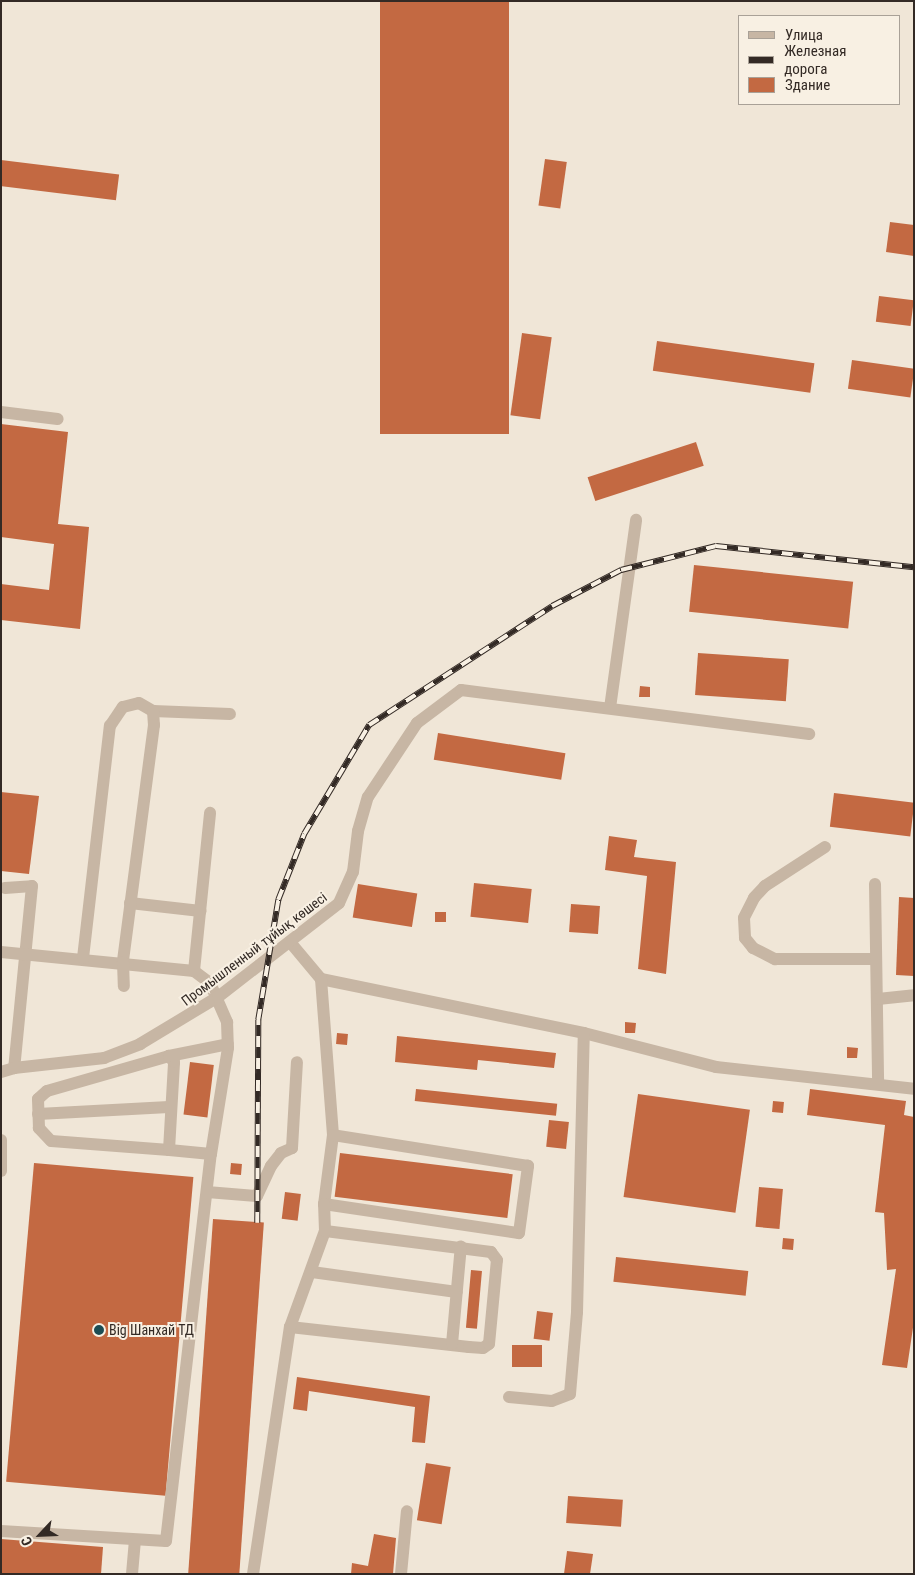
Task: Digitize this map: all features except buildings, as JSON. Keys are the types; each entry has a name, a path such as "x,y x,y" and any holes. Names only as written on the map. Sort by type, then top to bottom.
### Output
{"lane":[{"path":"1,412 58,420"},
{"path":"610,708 636,520"},
{"name":"Промышленный тұйық көшесі","path":"1,1072 14,1068 104,1058 149,1040 218,997 339,903 353,872 358,831 368,797 417,723 461,690 809,734"},
{"path":"84,958 110,726 128,705 138,703 153,711 230,714"},
{"path":"124,986 122,962 154,725 153,711"},
{"path":"194,971 210,813"},
{"path":"825,847 765,886 754,898 744,918 745,938 753,948 775,959 876,959"},
{"path":"875,884 878,1084"},
{"path":"6,888 32,886 27,953 14,1068"},
{"path":"130,903 201,912"},
{"path":"253,1574 290,1327 312,1272 325,1231 324,1204 333,1135 321,979 290,942"},
{"path":"1,952 84,958 194,971 210,984 218,997 227,1022 228,1044 211,1154 166,1541 1,1531"},
{"path":"321,979 584,1033 716,1066 914,1089"},
{"path":"878,999 914,995"},
{"path":"508,1397 552,1400 570,1394 577,1312 584,1033"},
{"path":"211,1154 51,1141 39,1128 38,1099 47,1091 169,1056 228,1044"},
{"path":"169,1056 174,1062 169,1107 169,1150"},
{"path":"207,1192 257,1196 271,1166 281,1154 292,1148 297,1062"},
{"path":"38,1114 169,1107"},
{"path":"324,1204 520,1233 528,1175 528,1166 333,1135"},
{"path":"1,1140 1,1172"},
{"path":"290,1327 486,1347 492,1334 498,1260 490,1252 461,1246 325,1231"},
{"path":"452,1344 461,1246"},
{"path":"312,1272 457,1292"},
{"path":"401,1574 407,1511"},
{"path":"132,1574 135,1540"}],"railway":[{"path":"257,1223 258,1020 278,900 304,834 369,725 552,606 621,570 716,546 914,567"}],"place":[{"name":"Big Шанхай ТД","path":"99,1330"}]}
